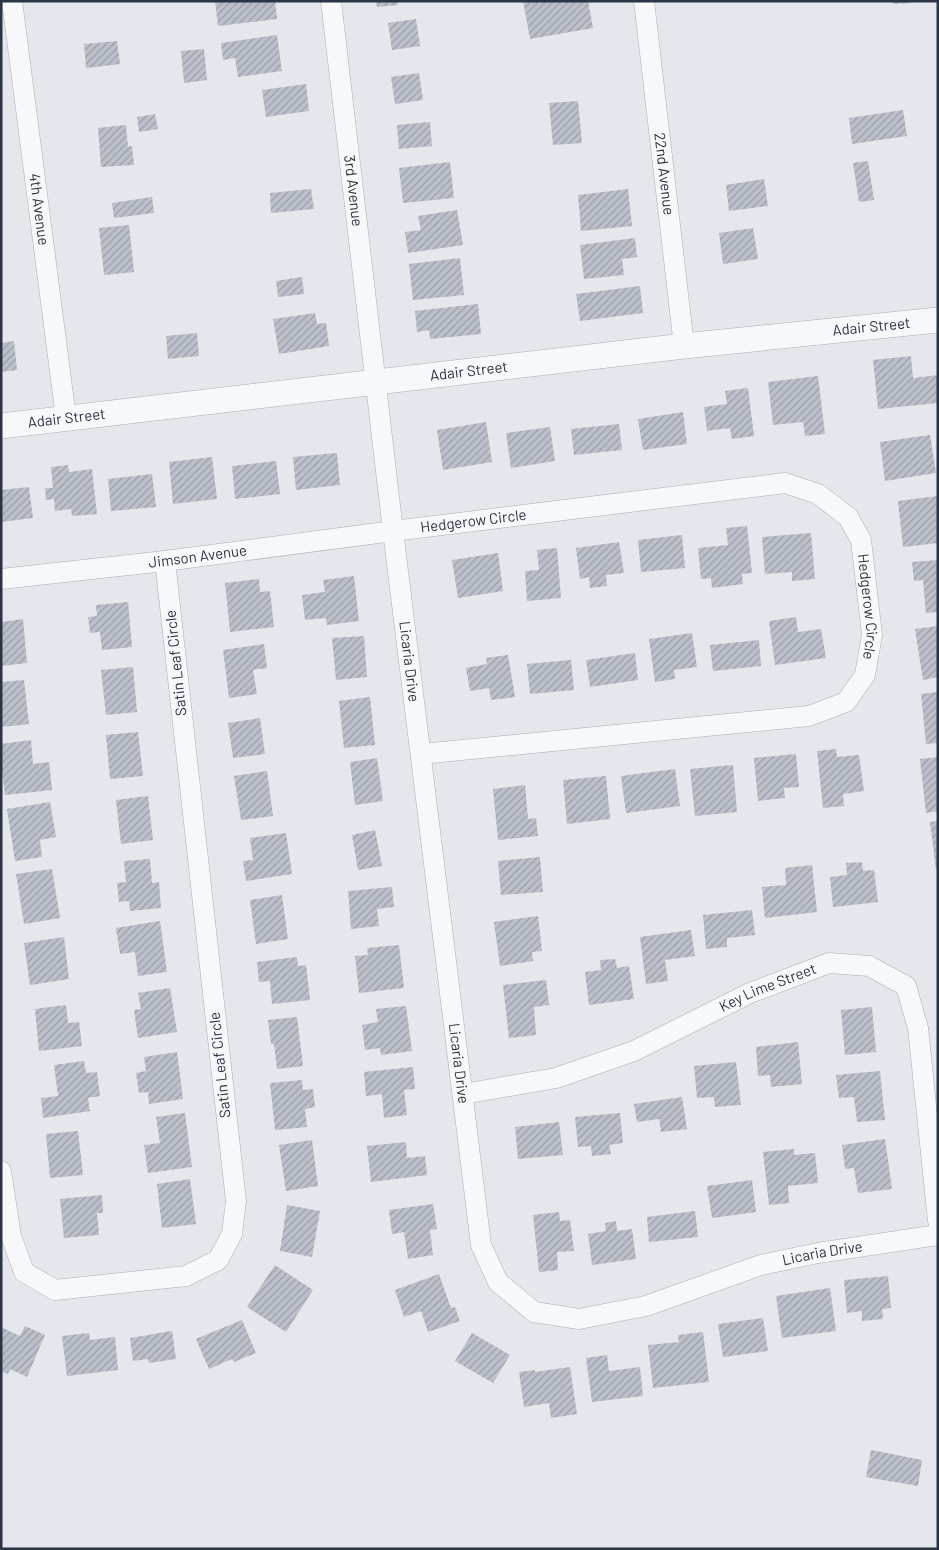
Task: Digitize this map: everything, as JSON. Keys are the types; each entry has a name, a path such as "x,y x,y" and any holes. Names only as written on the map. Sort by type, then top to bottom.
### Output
{"street":[{"name":"4th Avenue","path":"12,1 66,418"},
{"name":"3rd Avenue","path":"331,1 377,381"},
{"name":"22nd Avenue","path":"644,1 684,346"},
{"name":"Adair Street","path":"1,426 684,346 938,320"},
{"name":"Licaria Drive","path":"377,381 481,1245 498,1282 534,1312 579,1319 646,1306 761,1265 818,1253 938,1235"},
{"name":"Hedgerow Circle","path":"394,531 785,483 818,494 848,517 861,540 872,635 865,675 846,702 809,716 421,754"},
{"name":"Jimson Avenue","path":"1,579 164,562 394,531"},
{"name":"Satin Leaf Circle","path":"1,1171 11,1236 24,1272 55,1290 186,1276 218,1260 232,1234 236,1201 164,562"},
{"name":"Key Lime Street","path":"463,1094 556,1078 634,1051 750,993 829,963 869,966 906,986 918,1028 938,1221"}],"building":[{"path":"215,1 275,1 277,19 218,26"},
{"path":"376,1 397,1 398,5 377,7"},
{"path":"523,1 588,1 593,28 530,39"},
{"path":"893,1 910,1 910,3 893,4"},
{"path":"416,19 420,46 392,50 388,23"},
{"path":"277,35 282,71 238,77 235,58 223,60 221,43"},
{"path":"117,41 120,64 86,68 84,44"},
{"path":"204,49 207,80 184,83 181,51"},
{"path":"419,73 423,100 395,104 391,77"},
{"path":"306,84 309,111 266,117 262,90"},
{"path":"578,101 582,143 553,145 549,103"},
{"path":"903,110 907,136 852,144 849,118"},
{"path":"155,114 158,129 139,132 137,117"},
{"path":"430,122 432,146 399,149 397,125"},
{"path":"126,125 128,147 132,146 134,165 101,167 98,128"},
{"path":"868,161 874,200 859,202 853,163"},
{"path":"450,162 454,198 403,203 399,168"},
{"path":"764,179 768,206 729,211 726,185"},
{"path":"311,189 314,209 271,213 270,193"},
{"path":"628,189 632,226 581,231 578,195"},
{"path":"152,197 154,213 114,218 112,203"},
{"path":"457,210 463,245 408,253 405,232 421,230 418,216"},
{"path":"129,225 134,272 104,275 99,228"},
{"path":"753,228 758,259 723,264 719,233"},
{"path":"635,238 637,257 622,259 624,275 584,279 580,245"},
{"path":"460,258 464,295 413,300 409,264"},
{"path":"302,277 304,294 278,297 276,281"},
{"path":"640,286 643,313 580,321 576,294"},
{"path":"478,304 481,334 430,339 429,330 417,332 415,311"},
{"path":"315,313 317,324 326,323 329,346 279,354 273,319"},
{"path":"197,333 199,356 168,359 166,336"},
{"path":"14,341 17,370 1,372 1,343"},
{"path":"911,356 913,378 938,375 938,403 878,409 873,360"},
{"path":"818,376 825,434 805,436 803,422 773,425 768,382"},
{"path":"748,388 754,436 732,439 730,428 707,431 704,407 727,404 725,391"},
{"path":"683,412 687,444 643,450 638,419"},
{"path":"486,422 492,462 443,470 437,430"},
{"path":"619,424 622,450 574,455 571,429"},
{"path":"550,427 555,461 511,468 506,433"},
{"path":"930,435 936,473 885,481 880,442"},
{"path":"337,453 340,485 296,490 293,457"},
{"path":"212,457 217,499 173,504 169,462"},
{"path":"276,461 280,494 235,499 232,466"},
{"path":"68,465 69,472 92,469 97,514 72,516 71,509 55,511 54,499 46,500 45,488 53,488 51,467"},
{"path":"152,474 156,507 111,511 108,479"},
{"path":"29,487 33,518 1,522 1,490"},
{"path":"938,496 938,543 903,547 898,501"},
{"path":"747,526 752,573 742,574 743,584 712,588 711,578 701,579 698,548 728,545 726,528"},
{"path":"811,533 815,579 792,581 792,572 765,574 762,537"},
{"path":"682,535 685,568 641,572 638,540"},
{"path":"619,542 624,573 606,575 607,586 590,588 589,577 580,579 576,548"},
{"path":"557,548 561,598 527,601 525,571 539,570 537,550"},
{"path":"498,553 503,591 458,598 452,560"},
{"path":"938,560 938,612 926,613 923,580 914,581 912,562"},
{"path":"354,576 359,621 327,625 326,618 305,620 302,595 325,592 323,580"},
{"path":"259,579 260,592 270,591 274,627 230,632 225,583"},
{"path":"128,602 132,647 102,650 100,632 90,633 88,617 97,616 96,605"},
{"path":"796,617 798,632 821,629 826,658 775,665 769,621"},
{"path":"23,619 27,663 1,666 1,622"},
{"path":"938,626 938,677 923,680 915,629"},
{"path":"692,633 697,667 674,670 675,679 655,682 649,639"},
{"path":"364,636 367,677 336,680 332,638"},
{"path":"759,640 761,666 713,671 710,645"},
{"path":"264,644 267,668 253,670 257,694 229,698 223,650"},
{"path":"635,653 638,680 590,687 586,660"},
{"path":"508,655 515,697 491,700 489,688 470,691 466,668 487,664 486,658"},
{"path":"571,660 574,690 530,694 527,664"},
{"path":"133,667 137,712 106,715 101,670"},
{"path":"24,680 29,724 1,727 1,682"},
{"path":"938,692 938,743 926,744 921,694"},
{"path":"370,697 375,745 344,748 339,701"},
{"path":"260,718 265,754 233,758 228,723"},
{"path":"138,732 143,776 110,779 106,735"},
{"path":"31,740 33,764 49,762 52,790 5,795 1,744"},
{"path":"836,749 837,757 859,755 864,791 843,794 844,806 823,808 817,751"},
{"path":"796,754 799,787 784,788 785,798 758,801 754,758"},
{"path":"938,757 938,811 926,813 920,759"},
{"path":"377,758 383,801 355,805 350,762"},
{"path":"733,765 737,812 695,816 690,769"},
{"path":"675,769 680,806 626,813 621,776"},
{"path":"267,771 273,816 241,820 234,776"},
{"path":"606,776 610,819 567,824 563,780"},
{"path":"525,785 528,819 536,818 538,836 498,840 493,789"},
{"path":"148,796 153,840 121,844 116,800"},
{"path":"50,802 56,837 40,840 42,857 15,861 7,809"},
{"path":"938,821 938,870 936,870 930,822"},
{"path":"375,830 382,866 358,870 352,835"},
{"path":"286,833 292,874 246,881 243,861 253,860 250,838"},
{"path":"540,857 543,892 501,895 498,861"},
{"path":"150,859 152,883 159,882 161,908 130,911 129,901 119,902 117,883 126,882 124,861"},
{"path":"862,862 863,871 874,870 878,902 833,907 830,877 847,875 846,863"},
{"path":"812,865 817,912 765,918 762,887 786,885 785,868"},
{"path":"52,869 60,918 24,924 16,874"},
{"path":"392,887 394,907 377,909 379,926 351,929 348,891"},
{"path":"282,895 288,939 256,944 250,900"},
{"path":"752,910 755,935 727,938 727,947 706,949 703,915"},
{"path":"538,916 542,951 532,952 533,961 500,966 494,922"},
{"path":"160,921 167,972 138,976 135,952 120,954 116,928"},
{"path":"691,930 695,956 665,960 668,981 646,984 640,937"},
{"path":"64,937 69,979 30,985 24,943"},
{"path":"399,945 404,988 359,993 355,956 368,955 367,948"},
{"path":"297,957 298,966 306,965 310,1000 272,1004 270,981 259,982 257,962"},
{"path":"615,959 617,968 629,966 634,999 589,1005 585,972 601,970 600,960"},
{"path":"546,980 549,1005 534,1007 536,1035 509,1038 503,985"},
{"path":"170,988 177,1032 138,1038 134,1010 141,1009 138,993"},
{"path":"66,1005 68,1023 79,1022 82,1046 39,1051 35,1009"},
{"path":"406,1006 412,1051 381,1055 380,1048 365,1050 362,1025 378,1022 376,1009"},
{"path":"872,1007 876,1052 845,1055 841,1010"},
{"path":"297,1017 303,1066 277,1069 274,1044 271,1044 268,1020"},
{"path":"798,1042 802,1084 771,1087 770,1075 758,1076 756,1047"},
{"path":"177,1052 183,1099 149,1104 148,1092 139,1093 136,1073 146,1071 144,1057"},
{"path":"84,1061 86,1073 97,1072 100,1096 88,1098 90,1111 43,1118 41,1098 58,1096 54,1065"},
{"path":"736,1062 741,1105 715,1107 714,1097 697,1098 694,1066"},
{"path":"413,1067 415,1089 404,1090 407,1115 384,1118 382,1094 366,1096 364,1072"},
{"path":"880,1071 885,1120 857,1122 854,1097 839,1098 836,1075"},
{"path":"302,1080 303,1090 313,1089 315,1107 305,1109 307,1127 275,1130 270,1083"},
{"path":"682,1097 687,1129 661,1132 659,1119 637,1122 634,1104"},
{"path":"185,1113 192,1167 148,1173 144,1145 160,1143 156,1117"},
{"path":"620,1113 623,1143 609,1145 611,1154 592,1156 591,1146 578,1147 575,1117"},
{"path":"559,1122 563,1155 518,1159 515,1127"},
{"path":"78,1131 83,1175 50,1178 46,1134"},
{"path":"885,1139 892,1189 858,1193 854,1168 845,1169 842,1145"},
{"path":"312,1140 318,1186 286,1191 279,1145"},
{"path":"406,1142 407,1158 425,1156 427,1175 371,1182 367,1146"},
{"path":"794,1149 794,1155 815,1153 818,1183 788,1186 789,1203 769,1205 763,1152"},
{"path":"190,1179 196,1224 162,1228 157,1184"},
{"path":"752,1180 756,1212 712,1218 707,1186"},
{"path":"102,1195 103,1213 97,1213 99,1235 64,1238 60,1199"},
{"path":"433,1204 437,1229 430,1230 433,1255 408,1259 404,1232 392,1234 389,1210"},
{"path":"287,1205 320,1211 312,1257 280,1251"},
{"path":"695,1211 698,1237 649,1242 647,1217"},
{"path":"559,1212 560,1221 570,1220 574,1251 557,1252 558,1270 539,1272 533,1215"},
{"path":"616,1221 617,1231 632,1229 636,1259 592,1265 588,1234 606,1231 605,1223"},
{"path":"275,1265 313,1290 286,1332 247,1307"},
{"path":"439,1274 451,1308 455,1307 460,1321 428,1332 421,1311 404,1317 395,1290"},
{"path":"888,1276 891,1308 882,1309 883,1319 862,1321 862,1311 847,1313 844,1280"},
{"path":"830,1288 836,1331 782,1338 776,1296"},
{"path":"763,1318 768,1351 723,1357 718,1324"},
{"path":"242,1320 256,1353 234,1362 232,1359 209,1369 196,1339"},
{"path":"25,1326 45,1335 27,1377 10,1369 8,1374 1,1371 1,1327 20,1336"},
{"path":"172,1331 176,1359 149,1363 148,1359 133,1361 130,1338"},
{"path":"703,1332 709,1382 653,1388 648,1345 679,1342 678,1335"},
{"path":"89,1333 90,1340 115,1337 118,1370 67,1376 62,1336"},
{"path":"472,1333 510,1355 493,1383 455,1361"},
{"path":"607,1355 609,1371 640,1367 643,1396 592,1402 586,1358"},
{"path":"570,1367 577,1414 551,1418 549,1403 524,1407 519,1372 535,1370 535,1372"},
{"path":"871,1450 922,1460 918,1486 866,1477"}]}
